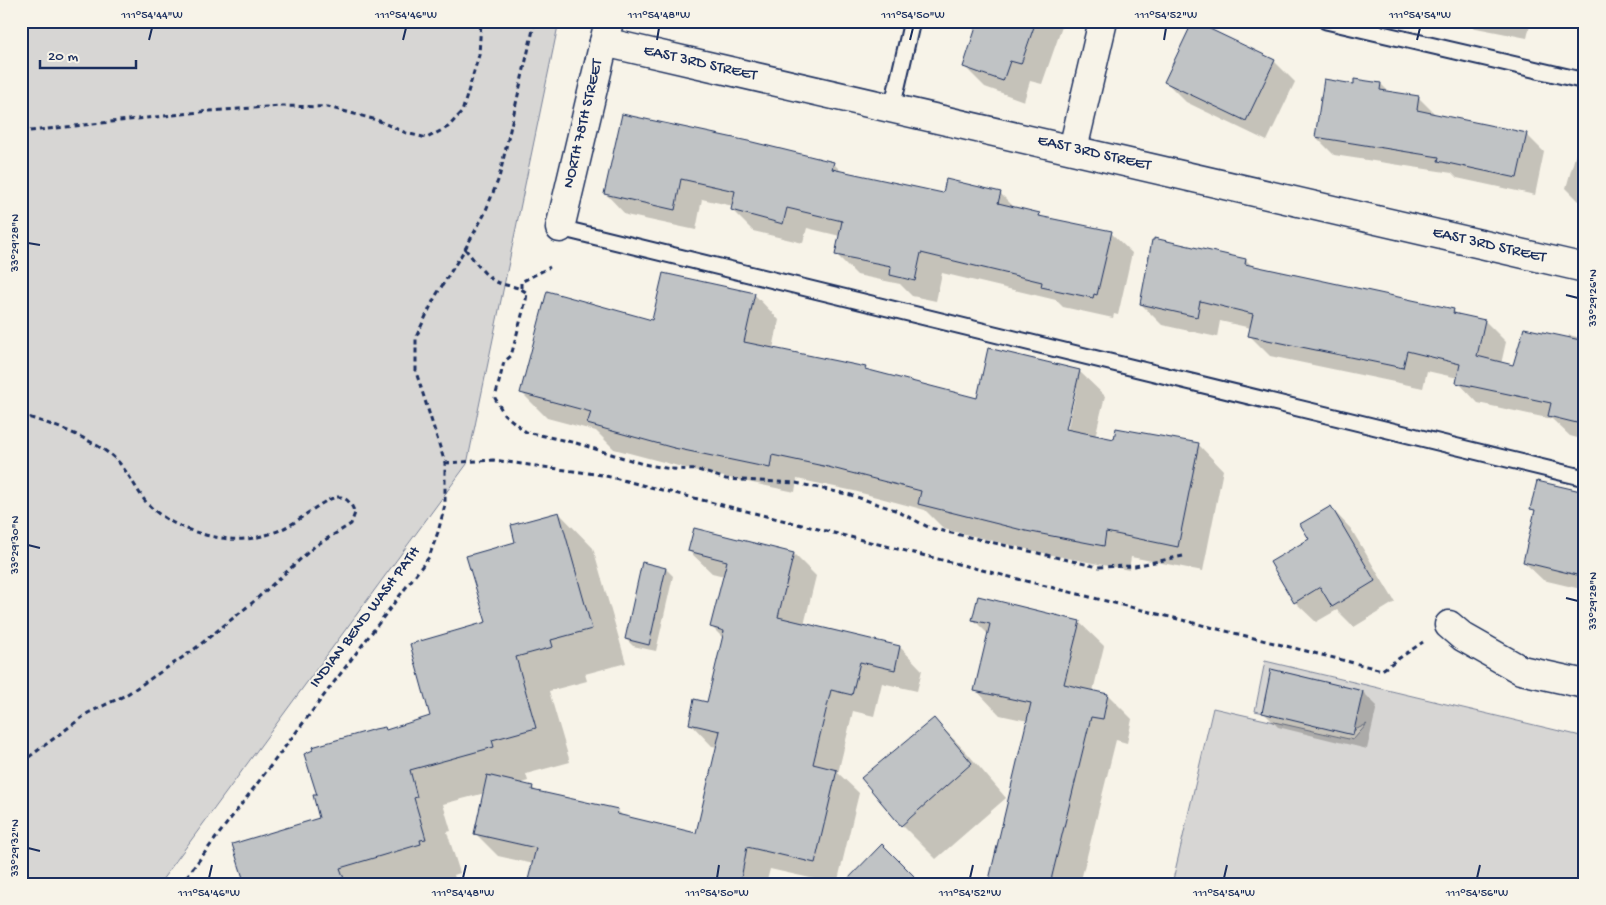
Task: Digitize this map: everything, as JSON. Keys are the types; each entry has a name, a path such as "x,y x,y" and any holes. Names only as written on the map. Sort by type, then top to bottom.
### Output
{"street":[{"path":"1073,149 1103,21"},
{"name":"EAST 3RD STREET","path":"606,31 892,108 1585,268"},
{"name":"NORTH 78TH STREET","path":"560,228 606,31"},
{"path":"1449,625 1463,637 1521,670 1585,684"}],"lane":[{"path":"892,108 912,21"},
{"path":"1326,21 1585,82"},
{"path":"560,228 1585,478"}],"path":[{"path":"21,132 209,111 282,106 328,107 377,120 406,133 427,138 448,127 462,112 479,55 481,21"},
{"name":"INDIAN BEND WASH PATH","path":"181,884 429,557 445,504 445,463 416,372 416,337 434,297 484,215 499,178 535,21"},
{"path":"465,249 482,271 494,281 521,288 526,294 511,356 504,362 495,398 504,414 526,432 576,443 643,464 671,469 698,470 726,479 796,482 851,495 895,510 930,528 1098,567 1135,566 1184,556"},
{"path":"521,288 522,282 550,267"},
{"path":"21,415 86,439 112,456 144,500 166,520 196,532 230,539 263,536 288,526 332,498 341,497 351,503 355,513 350,524 315,546 252,603 192,651 126,695 88,713 21,763"},
{"path":"445,463 492,460 602,475 1382,670 1449,625"}],"shaded area":[{"path":"21,21 559,21 467,464 159,884 21,884"},
{"path":"1265,661 1585,737 1585,884 1172,884 1213,708 1353,740 1367,724 1351,732 1255,711"}],"building":[{"path":"978,21 1036,21 1021,64 1010,61 1003,81 963,67"},
{"path":"1193,21 1275,60 1246,121 1164,82"},
{"path":"1324,79 1354,84 1354,79 1381,83 1380,90 1419,96 1417,110 1527,133 1517,178 1438,161 1439,157 1315,137"},
{"path":"622,114 834,162 832,169 943,193 946,179 1001,192 998,203 1040,213 1039,216 1112,231 1097,295 1094,294 1093,298 1041,287 1042,282 921,253 915,281 890,275 891,266 835,255 842,221 787,208 783,224 731,210 735,191 681,179 675,210 604,194"},
{"path":"1154,238 1246,259 1245,264 1454,309 1453,313 1485,320 1477,356 1513,365 1524,328 1585,341 1585,425 1548,416 1551,403 1456,383 1460,364 1407,351 1403,368 1248,336 1253,314 1200,301 1197,317 1140,304 1152,240"},
{"path":"663,273 755,293 744,342 866,367 865,369 977,398 988,348 1080,370 1066,429 1114,439 1116,428 1199,443 1178,547 1106,532 1104,546 1026,531 918,504 921,491 828,467 772,455 770,468 674,448 587,424 591,412 520,393 547,291 652,320"},
{"path":"1537,481 1585,492 1585,577 1523,562 1535,510 1530,509"},
{"path":"1331,506 1375,581 1332,607 1320,587 1294,603 1270,562 1309,539 1300,524"},
{"path":"559,512 592,629 551,640 553,647 516,657 536,728 492,740 494,747 410,770 417,797 414,798 426,839 420,840 421,844 340,868 346,884 245,884 232,844 319,818 313,795 317,795 304,754 313,750 312,747 375,729 385,727 386,730 430,716 410,644 486,622 466,556 515,542 511,525"},
{"path":"694,528 794,553 778,617 900,646 895,670 860,662 852,695 831,690 813,764 837,770 815,863 747,847 740,884 527,884 536,848 474,834 487,775 533,786 532,790 618,809 617,814 696,833 720,731 689,724 694,699 707,702 724,631 710,627 727,561 688,551"},
{"path":"642,562 666,568 649,645 625,639"},
{"path":"978,596 1080,621 1064,684 1108,694 1103,719 1091,717 1050,884 988,884 1031,703 974,691 990,624 972,620"},
{"path":"1271,669 1363,691 1353,735 1262,713"},
{"path":"934,718 972,763 901,826 861,778"},
{"path":"882,844 922,884 843,884"}]}
